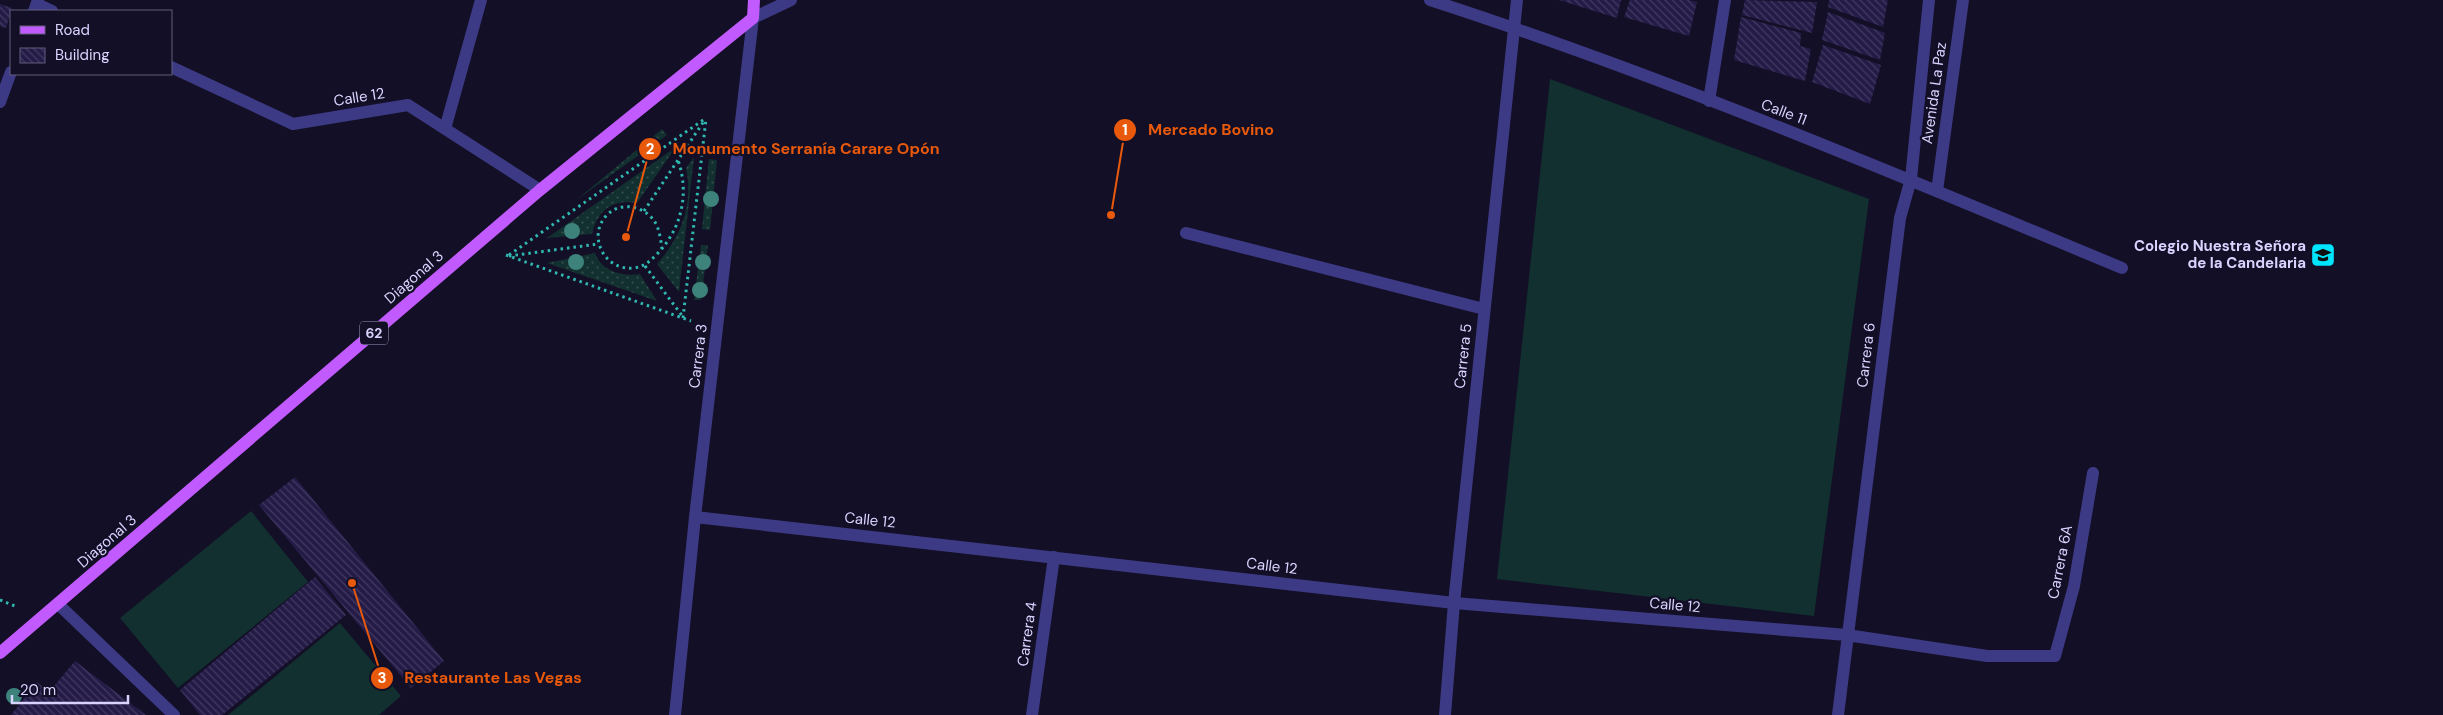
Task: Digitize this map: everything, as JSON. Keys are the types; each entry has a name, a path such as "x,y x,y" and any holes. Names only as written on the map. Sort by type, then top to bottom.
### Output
{"main road":[{"name":"Carrera 3","path":"753,18 754,0"},
{"name":"Diagonal 3","path":"0,653 540,190 753,18"}],"street":[{"path":"445,129 481,0"},
{"name":"Diagonal 3","path":"753,18 792,0"},
{"name":"Calle 11","path":"1430,0 1513,27 1911,178 1937,191 2122,268"},
{"name":"Carrera 5","path":"1445,715 1454,603 1516,0"},
{"path":"1708,101 1725,0"},
{"name":"Carrera 6","path":"1838,715 1900,218 1911,178 1929,0"},
{"name":"Avenida La Paz","path":"1937,191 1963,0"},
{"path":"36,5 49,10"},
{"name":"Carrera 3","path":"675,715 753,18"},
{"name":"Calle 12","path":"172,67 293,124 408,105 540,190"},
{"path":"0,102 10,75"},
{"path":"1186,232 1484,309"},
{"name":"Carrera 6A","path":"2055,656 2074,586 2092,472"},
{"name":"Calle 12","path":"696,517 1054,556 1454,603 1847,635 1987,656 2055,656"},
{"name":"Carrera 4","path":"1032,715 1054,556"},
{"path":"58,604 174,715"}],"path":[{"path":"683,318 706,118"},
{"path":"644,211 706,118"},
{"path":"508,256 706,118"},
{"path":"662,249 658,227 651,217 644,211 628,206 608,213 601,222 598,233 598,244 603,254 611,262 622,268 645,266 662,249 674,233 683,203 683,174 678,160"},
{"path":"477,244 717,330"},
{"path":"508,256 598,244"},
{"path":"645,266 683,318"}],"green space":[{"path":"1550,79 1869,199 1814,616 1497,579"},
{"path":"662,129 667,135 575,201"},
{"path":"676,147 637,203 614,204 608,208 598,218 592,234 547,238"},
{"path":"694,157 679,292 657,264 673,243 684,220 688,195 686,168"},
{"path":"709,159 717,160 710,230 702,229"},
{"path":"701,245 708,245 701,300 694,300"},
{"path":"595,253 602,264 613,271 627,275 640,274 657,301 547,263"},
{"path":"251,511 308,582 178,688 120,618"},
{"path":"340,623 401,696 379,715 228,715"}],"building":[{"path":"1559,0 1621,0 1617,18"},
{"path":"1630,0 1689,0 1697,2 1689,36 1624,17"},
{"path":"1745,0 1817,2 1812,33 1742,15"},
{"path":"1829,0 1888,0 1883,27 1828,7"},
{"path":"0,4 12,8 6,28 0,26"},
{"path":"1828,12 1885,33 1880,60 1822,40"},
{"path":"1741,17 1801,33 1800,46 1811,49 1805,81 1734,60"},
{"path":"1823,45 1881,65 1870,104 1812,82"},
{"path":"295,477 444,661 411,688 259,505"},
{"path":"315,577 346,615 222,715 200,715 180,690"},
{"path":"75,661 146,715 11,715 37,682 49,692"}],"place":[{"name":"Mercado Bovino","path":"1111,215"},
{"name":"Monumento Serranía Carare Opón","path":"626,237"},
{"name":"Colegio Nuestra Señora de la Candelaria","path":"2323,255"},
{"name":"Restaurante Las Vegas","path":"352,583"}]}
